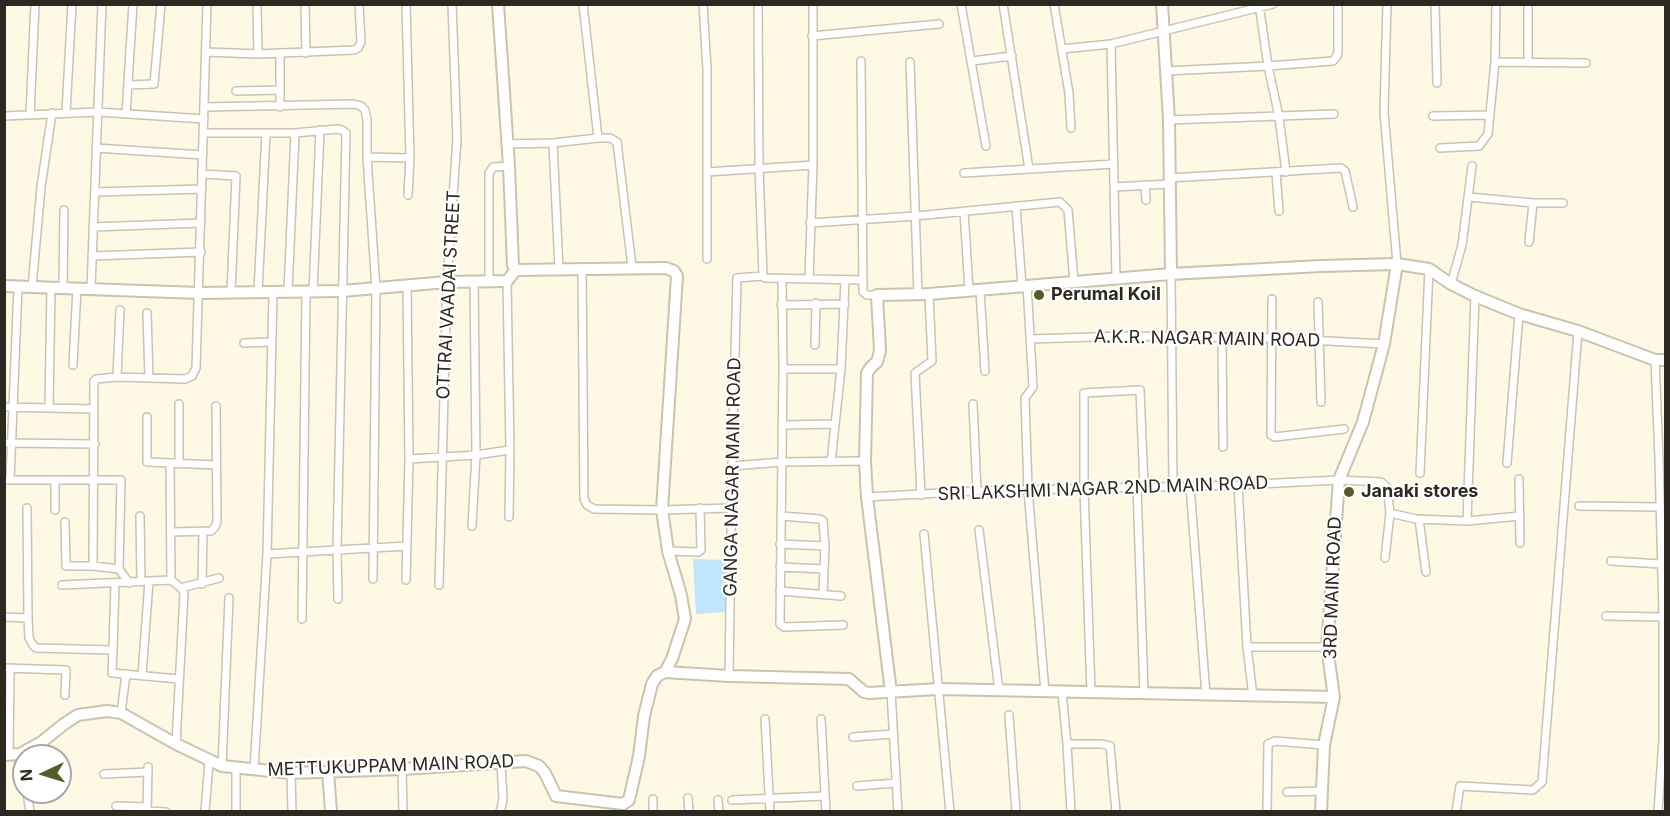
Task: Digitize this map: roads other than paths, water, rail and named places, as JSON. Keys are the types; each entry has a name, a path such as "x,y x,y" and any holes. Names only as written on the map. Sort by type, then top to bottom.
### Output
{"street":[{"path":"30,115 35,4"},
{"path":"66,112 72,4"},
{"path":"91,288 102,4"},
{"path":"126,114 133,4"},
{"path":"128,85 154,84 161,4"},
{"path":"93,566 94,381 117,376 185,379 195,373 200,293 207,4"},
{"path":"257,4 258,54"},
{"path":"305,4 306,53"},
{"path":"206,52 258,54 354,50 361,42 359,4"},
{"path":"406,4 411,158 408,195"},
{"name":"OTTRAI VAADAI STREET","path":"439,585 447,282 458,139 452,4"},
{"path":"584,4 598,138"},
{"path":"703,4 707,69 707,258"},
{"path":"758,4 759,168 763,276 765,279 863,280"},
{"path":"809,279 813,165 813,4"},
{"path":"961,4 986,146"},
{"path":"1003,4 1029,169"},
{"path":"1054,4 1062,49 1071,128"},
{"path":"1162,4 1169,120 1173,487"},
{"path":"1062,49 1112,44 1273,4"},
{"path":"1166,71 1333,61 1338,51 1338,4"},
{"path":"1387,4 1384,112 1397,264"},
{"path":"1435,4 1437,83"},
{"path":"1440,148 1479,146 1488,134 1496,62 1496,4"},
{"path":"1528,4 1528,63"},
{"path":"497,5 509,166 513,265 516,270"},
{"path":"1260,6 1286,172"},
{"path":"812,36 939,24"},
{"path":"1112,44 1116,278"},
{"path":"279,52 280,107"},
{"path":"972,61 1012,56"},
{"path":"861,61 861,219 864,293 923,294 1171,274 1397,264 1429,269 1451,284 1519,314 1660,360 1664,739 1658,812"},
{"path":"910,62 916,216 932,361 915,373 921,495"},
{"path":"1496,62 1586,63"},
{"path":"236,91 280,90"},
{"path":"205,107 361,106 365,110 376,289 373,579"},
{"path":"4,116 98,112 204,119"},
{"path":"32,286 41,187 52,113"},
{"path":"1169,120 1334,114"},
{"path":"1433,116 1490,115"},
{"path":"204,133 295,133 337,129 346,133 337,550 338,599"},
{"path":"302,620 310,292 320,130"},
{"path":"258,292 266,133"},
{"path":"288,292 295,133"},
{"path":"506,144 553,143 598,138 610,138 617,142 632,267 516,270 507,281 509,517"},
{"path":"553,143 559,269"},
{"path":"96,148 203,155"},
{"path":"367,157 411,158"},
{"path":"964,173 1114,164"},
{"path":"707,172 813,165"},
{"path":"489,281 489,173 493,166 509,166"},
{"path":"1451,284 1462,244 1472,166"},
{"path":"1114,187 1342,168 1345,171 1353,207"},
{"path":"1276,173 1279,211"},
{"path":"203,174 236,176 231,293"},
{"path":"1145,185 1146,200"},
{"path":"95,192 202,189"},
{"path":"1469,197 1533,203 1563,203"},
{"path":"810,223 916,216 1060,202 1066,207 1074,282"},
{"path":"1529,242 1533,203"},
{"path":"1016,206 1031,339 1033,387 1025,398 1029,490 1045,692"},
{"path":"63,288 64,210"},
{"path":"964,211 985,370"},
{"path":"93,226 201,222"},
{"path":"92,256 201,252"},
{"name":"3RD MAIN ROAD","path":"1321,812 1324,746 1334,697 1327,647 1339,480 1363,422 1384,344 1397,264"},
{"name":"METTUKUPPAM MAIN ROAD","path":"38,744 78,715 107,711 121,713 176,744 222,766 291,773 526,761 539,766 545,773 556,796 622,808 629,800 652,684 657,676 665,672 672,659 685,619 681,595 668,551 662,510 677,276 674,271 666,267 632,267"},
{"path":"582,268 584,499 589,507 594,509 731,508"},
{"path":"1420,473 1429,269"},
{"name":"GANGA NAGAR MAIN ROAD","path":"729,676 737,278 763,276"},
{"path":"782,279 780,544 782,627 843,625"},
{"path":"472,526 476,455 474,281"},
{"path":"4,286 231,293 342,291 447,282 507,281"},
{"path":"831,462 841,369 845,281"},
{"path":"406,579 409,459 407,286"},
{"path":"18,287 13,407 8,443 7,480 121,480 119,569 129,583"},
{"path":"49,407 51,288"},
{"path":"73,365 77,288"},
{"path":"254,770 267,554 273,292"},
{"path":"877,295 880,351 877,362 867,373 865,461 867,497 891,692 898,812"},
{"path":"1467,521 1475,296"},
{"path":"1272,299 1271,435 1275,437 1344,429"},
{"path":"1318,302 1321,402"},
{"path":"815,345 816,303"},
{"path":"782,305 845,304"},
{"path":"117,376 120,310"},
{"path":"147,313 149,378"},
{"path":"1507,463 1519,314"},
{"path":"1456,812 1460,786 1533,790 1542,782 1578,332"},
{"name":"A.K.R. NAGAR MAIN ROAD","path":"1031,339 1124,336 1272,338 1384,344"},
{"path":"1222,338 1223,447"},
{"path":"244,343 272,342"},
{"path":"783,369 841,369"},
{"path":"1091,692 1084,489 1084,393 1140,390 1144,693"},
{"path":"171,580 171,532 179,404"},
{"path":"973,404 976,491"},
{"path":"171,532 213,530 216,522 216,406"},
{"path":"4,407 94,409"},
{"path":"147,417 147,462 216,465"},
{"path":"782,424 835,424"},
{"path":"8,443 95,444"},
{"path":"409,459 476,455 510,450"},
{"path":"732,466 782,462 865,461"},
{"path":"1519,479 1520,543"},
{"path":"55,480 55,510"},
{"name":"SRI LAKSHMI NAGAR 2ND MAIN ROAD","path":"867,497 976,491 1173,487 1339,480 1384,483 1388,487 1390,513"},
{"path":"1238,485 1252,696"},
{"path":"1190,486 1206,695"},
{"path":"1579,506 1660,507"},
{"path":"27,508 29,638 36,648 113,650"},
{"path":"668,551 698,552 701,550 700,508"},
{"path":"1385,558 1390,513 1419,519 1467,521 1520,516"},
{"path":"140,516 145,581 142,675"},
{"path":"781,516 823,521 825,546 823,595"},
{"path":"1419,519 1426,572"},
{"path":"65,522 66,566 119,569"},
{"path":"979,530 999,691"},
{"path":"202,584 203,532"},
{"path":"924,534 950,812"},
{"path":"780,544 825,546"},
{"path":"267,554 407,546"},
{"path":"1611,561 1661,564"},
{"path":"780,567 824,568"},
{"path":"181,588 219,578"},
{"path":"62,585 171,580 181,588 184,593 176,744"},
{"path":"115,583 112,673 179,679"},
{"path":"780,591 841,596"},
{"path":"222,766 229,598"},
{"path":"1606,616 1663,617"},
{"path":"4,617 28,618"},
{"path":"1247,647 1327,647"},
{"path":"7,755 7,668 64,670 67,672 65,695"},
{"path":"665,672 849,679 864,692 939,689 1334,697"},
{"path":"121,713 126,674"},
{"path":"1062,692 1071,812"},
{"path":"1009,714 1016,812"},
{"path":"765,719 770,812"},
{"path":"821,719 826,812"},
{"path":"853,737 893,734"},
{"path":"1267,812 1268,744 1270,741 1324,746"},
{"path":"1067,744 1110,746 1116,812"},
{"path":"205,812 209,761"},
{"path":"500,812 503,800 501,763"},
{"path":"236,768 236,812"},
{"path":"402,769 403,812"},
{"path":"104,774 148,770 147,810"},
{"path":"328,771 330,812"},
{"path":"291,773 292,812"},
{"path":"857,786 896,783"},
{"path":"1287,792 1322,791"},
{"path":"732,800 825,796"},
{"path":"688,798 688,812"},
{"path":"653,799 653,812"},
{"path":"718,800 719,812"},
{"path":"116,806 166,812"}],"water":[{"path":"693,559 725,560 726,612 696,614"}],"place":[{"name":"Perumal Koil","path":"1039,295"},
{"name":"Janaki stores","path":"1349,492"}]}
